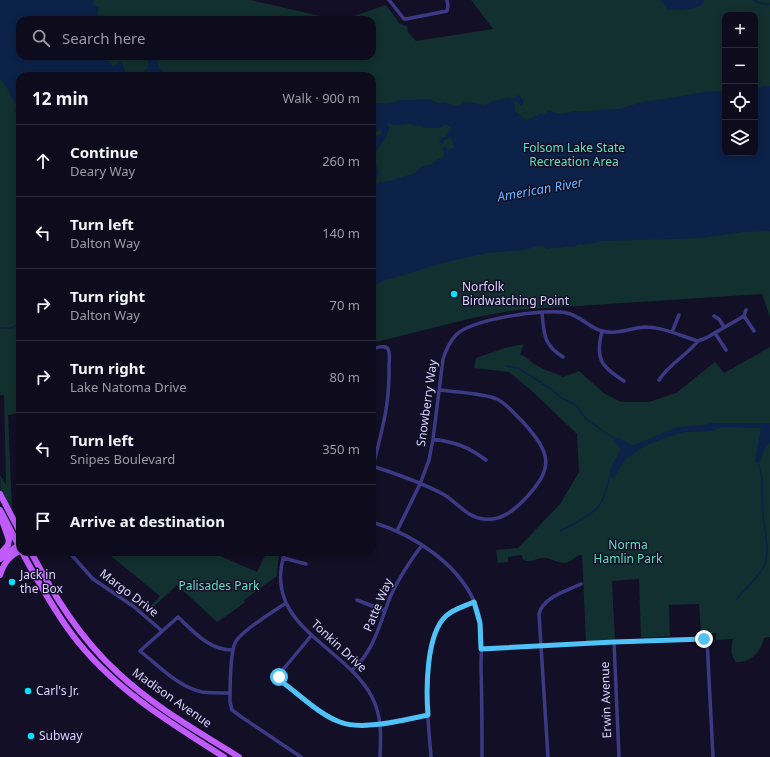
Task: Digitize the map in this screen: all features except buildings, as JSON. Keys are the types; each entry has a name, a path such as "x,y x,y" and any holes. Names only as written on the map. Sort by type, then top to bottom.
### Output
{"main road":[{"path":"0,494 16,524"},
{"name":"Madison Avenue","path":"0,510 16,540"},
{"path":"0,515 10,540 8,545 0,554"},
{"path":"0,575 1,563 16,551"},
{"name":"Madison Avenue","path":"24,556 51,604 71,634 98,663 128,692 152,710 224,757"},
{"name":"Madison Avenue","path":"32,556 51,590 76,627 116,672 160,705 239,757"}],"street":[{"path":"389,0 404,19 446,10 448,6 447,0"},
{"path":"659,380 666,370 692,349 698,341 744,316 746,310"},
{"path":"542,313 545,338 554,352 563,358"},
{"name":"Snowberry Way","path":"397,531 420,484 429,460 440,390 443,359 450,342 456,334 468,327 516,315 569,313 592,328 602,331 615,332 646,327 672,332 698,341"},
{"path":"672,332 679,315"},
{"path":"714,316 720,319 724,327"},
{"path":"744,316 754,331"},
{"path":"602,331 598,347 602,362 608,370 624,381"},
{"path":"715,333 726,350"},
{"path":"376,348 383,346 388,348 390,382 386,417 376,455"},
{"path":"376,467 394,472 444,495 472,516 484,519 504,516 517,507 539,484 545,468 544,452 539,440 502,402 488,396 440,390"},
{"path":"433,439 457,444 471,449 486,460"},
{"path":"376,523 397,531 422,545 440,559 453,570 464,584 474,602 480,623 482,757"},
{"name":"Patte Way","path":"352,670 363,660 370,650 395,586 422,545"},
{"name":"Margo Drive","path":"73,556 93,579 132,606 162,631"},
{"path":"283,558 306,564"},
{"name":"Tonkin Drive","path":"283,558 281,581 286,603 294,617 311,636 352,670 362,681 372,698 380,723 380,757"},
{"path":"548,757 538,618 539,611 548,600 581,584"},
{"path":"357,600 385,611"},
{"path":"431,757 427,675 432,645 438,626 447,615 474,602"},
{"path":"286,603 236,640 232,650 230,702 232,710 301,757"},
{"path":"230,693 195,690 186,686 140,651 178,617 207,643 220,648 232,650"},
{"path":"311,636 281,672 279,677 282,682 329,717 340,723 363,726 428,715"},
{"path":"481,649 707,639 713,757"},
{"name":"Erwin Avenue","path":"614,642 619,757"}],"green space":[{"name":"Folsom Lake State Recreation Area","path":"0,0 251,0 320,16 16,16 16,60 376,60 376,16 354,16 386,5 400,24 407,26 408,32 416,41 493,29 471,0 770,0 770,317 762,294 516,310 477,317 376,342 376,72 16,72 16,414 8,415 14,557 5,557 4,507 1,500 0,475 6,485 4,395 0,395"},
{"name":"Norma Hamlin Park","path":"524,344 520,355 534,364 563,377 579,371 605,394 621,402 649,402 676,393 715,362 724,373 770,347 770,637 764,638 758,652 751,659 736,662 732,651 733,639 716,640 716,633 701,634 699,604 669,605 670,636 641,638 639,579 612,581 615,641 586,642 582,555 565,563 546,558 526,561 523,559 522,555 508,557 508,562 498,563 496,550 518,548 560,504 579,472 577,434 532,391 509,372 474,368 476,358 505,348"},
{"name":"Palisades Park","path":"111,556 220,556 257,572 265,556 279,556 277,576 244,600 245,602 236,609 217,622 177,585 147,613 146,611 160,596"}],"water":[{"path":"0,0 95,0 93,1 93,5 99,8 97,15 99,16 16,16 16,60 108,60 113,67 118,61 122,62 126,72 16,72 16,103 14,103 8,89 0,78"},
{"path":"661,0 704,0 703,3 696,7 676,10 667,9"},
{"path":"157,60 159,68 164,72 144,72 147,69 148,61"},
{"name":"American River","path":"764,86 770,86 770,231 742,232 702,238 603,241 546,249 544,246 537,246 524,250 487,253 439,264 384,280 376,285 376,183 393,180 415,173 423,166 430,165 444,156 443,148 445,146 449,150 454,147 451,138 445,139 443,144 439,142 440,139 445,137 448,133 449,128 452,129 450,126 445,125 439,128 424,129 420,125 392,125 388,122 388,134 376,151 376,136 382,132 380,128 376,132 376,103 387,104 400,100 429,99 440,104 442,102 457,106 466,102 486,105 494,100 498,101 500,99 509,98 513,99 519,95 523,100 523,104 521,106 518,102 514,101 515,112 527,120 540,114 545,115 548,110 562,114 574,111 619,109 646,101 704,92 722,91 722,156 758,156 758,89"},
{"path":"376,164 379,174 377,176 376,183"},
{"path":"712,423 770,423 770,443 765,448 760,462 756,463 755,460 761,428 722,427 712,431 685,432 664,438 645,446 627,458 614,478 612,478 610,470 620,450 620,447 613,440 615,438 620,438 632,446 678,427"}],"waterway":[{"path":"753,0 763,4 770,4"},
{"path":"0,328 11,328 16,326"},
{"path":"506,366 518,368 551,389 562,398 577,406 586,419 615,439"},
{"path":"736,600 759,574 765,564 767,552 763,513 762,479 758,461"},
{"path":"560,531 585,517 598,507 604,496 610,475"}],"place":[{"name":"Norfolk Birdwatching Point","path":"454,294"},
{"name":"Jack in the Box","path":"12,582"},
{"name":"Carl's Jr.","path":"28,691"},
{"name":"Subway","path":"31,736"}],"route":[{"path":"279,677 282,682 310,704 340,723 363,726 428,715 426,698 427,675 429,658 438,626 447,615 474,602 480,623 481,649 704,639"}]}
